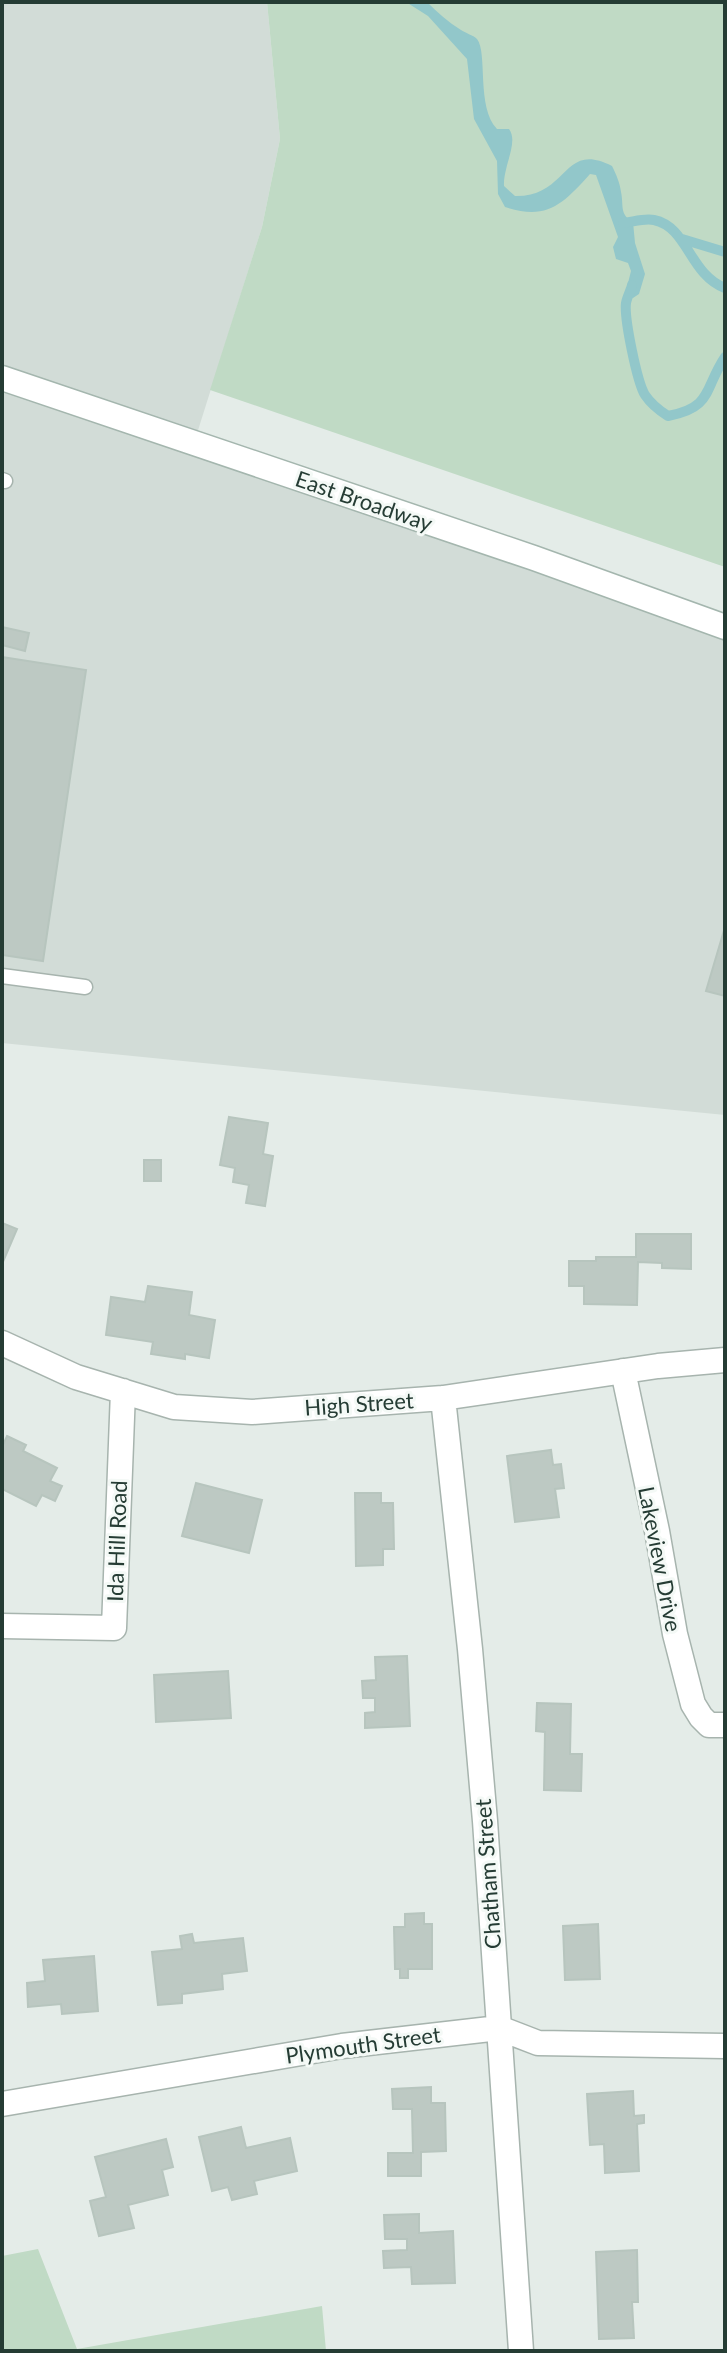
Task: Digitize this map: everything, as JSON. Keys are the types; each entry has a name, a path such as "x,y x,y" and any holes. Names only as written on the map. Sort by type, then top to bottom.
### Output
{"street":[{"name":"East Broadway","path":"2,378 534,558 725,627"},
{"name":"High Street","path":"2,1343 76,1377 174,1407 252,1412 443,1398 623,1371 725,1360"},
{"name":"Lakeview Drive","path":"623,1371 675,1634 693,1704 709,1725 725,1725"},
{"name":"Ida Hill Road","path":"2,1626 114,1628 123,1391"},
{"name":"Chatham Street","path":"443,1398 472,1665 521,2351"},
{"name":"Plymouth Street","path":"2,2104 342,2046 499,2028 538,2043 725,2046"}],"lane":[{"path":"2,976 85,987"}],"shaded area":[{"path":"2,2 267,2 280,139 262,227 194,443 725,627 725,1115 2,1043"}],"green space":[{"path":"267,2 725,2 725,567 210,390 262,227 280,139"},
{"path":"38,2249 77,2349 322,2306 326,2351 2,2351 2,2256"}],"water":[{"path":"406,2 427,2 452,24 477,39 482,56 484,95 491,119 497,129 509,129 512,134 504,186 515,196 533,194 546,188 583,160 596,160 612,166 620,185 624,213 633,222 635,243 645,274 639,294 633,298 625,295 631,271 628,263 616,259 613,247 618,237 596,175 590,174 571,194 543,211 520,211 505,207 498,194 497,161 474,119 467,59 428,16"}],"building":[{"path":"2,627 29,633 25,651 2,645"},
{"path":"2,657 86,670 43,961 2,955"},
{"path":"725,927 725,996 706,991"},
{"path":"229,1117 268,1123 263,1154 273,1156 265,1206 246,1203 249,1185 233,1182 235,1168 220,1165"},
{"path":"144,1160 161,1160 161,1181 144,1181"},
{"path":"2,1223 17,1229 2,1264"},
{"path":"636,1234 691,1234 691,1269 662,1268 662,1263 638,1262 637,1305 584,1304 584,1286 569,1286 569,1261 636,1257"},
{"path":"148,1286 192,1292 189,1315 215,1320 209,1358 185,1354 185,1359 151,1354 153,1342 106,1335 111,1297 145,1302"},
{"path":"7,1436 26,1445 23,1451 57,1468 50,1481 62,1486 55,1501 42,1495 36,1506 2,1489 2,1447"},
{"path":"551,1450 553,1465 561,1464 564,1488 555,1489 559,1517 515,1522 507,1456"},
{"path":"196,1483 262,1500 249,1553 182,1536"},
{"path":"355,1493 381,1493 381,1503 393,1503 394,1549 383,1549 383,1565 356,1566"},
{"path":"407,1656 410,1726 365,1728 365,1713 375,1712 375,1698 363,1698 362,1681 376,1680 375,1657"},
{"path":"228,1671 231,1718 156,1722 154,1675"},
{"path":"537,1703 571,1704 570,1754 582,1754 581,1791 544,1790 545,1732 536,1731"},
{"path":"424,1913 424,1924 432,1924 432,1969 408,1969 408,1978 400,1978 400,1969 395,1969 394,1927 405,1927 405,1914"},
{"path":"598,1924 600,1979 565,1980 563,1926"},
{"path":"192,1934 194,1943 243,1938 247,1971 222,1974 223,1989 182,1994 182,2003 158,2005 152,1952 182,1949 180,1936"},
{"path":"94,1956 98,2011 62,2014 61,2004 28,2007 27,1983 45,1981 43,1960"},
{"path":"431,2087 431,2103 445,2103 446,2151 421,2152 421,2176 388,2176 388,2153 413,2153 412,2109 393,2109 392,2089"},
{"path":"633,2091 634,2116 644,2115 644,2123 637,2124 639,2171 605,2173 604,2144 590,2145 587,2094"},
{"path":"241,2127 246,2148 290,2138 297,2171 254,2181 257,2194 232,2200 228,2187 212,2191 199,2137"},
{"path":"166,2139 173,2167 162,2170 168,2195 128,2205 134,2228 99,2236 90,2201 106,2197 95,2157"},
{"path":"419,2214 419,2233 453,2231 455,2283 412,2284 411,2267 384,2268 383,2251 407,2250 407,2239 385,2239 384,2215"},
{"path":"637,2250 638,2302 632,2302 634,2338 599,2339 596,2252"}],"waterway":[{"path":"623,223 654,220 665,224 682,241 704,272 725,288"},
{"path":"682,239 725,252"},
{"path":"632,285 626,311 632,350 645,395 659,410 668,416 693,408 706,395 725,357"}]}
